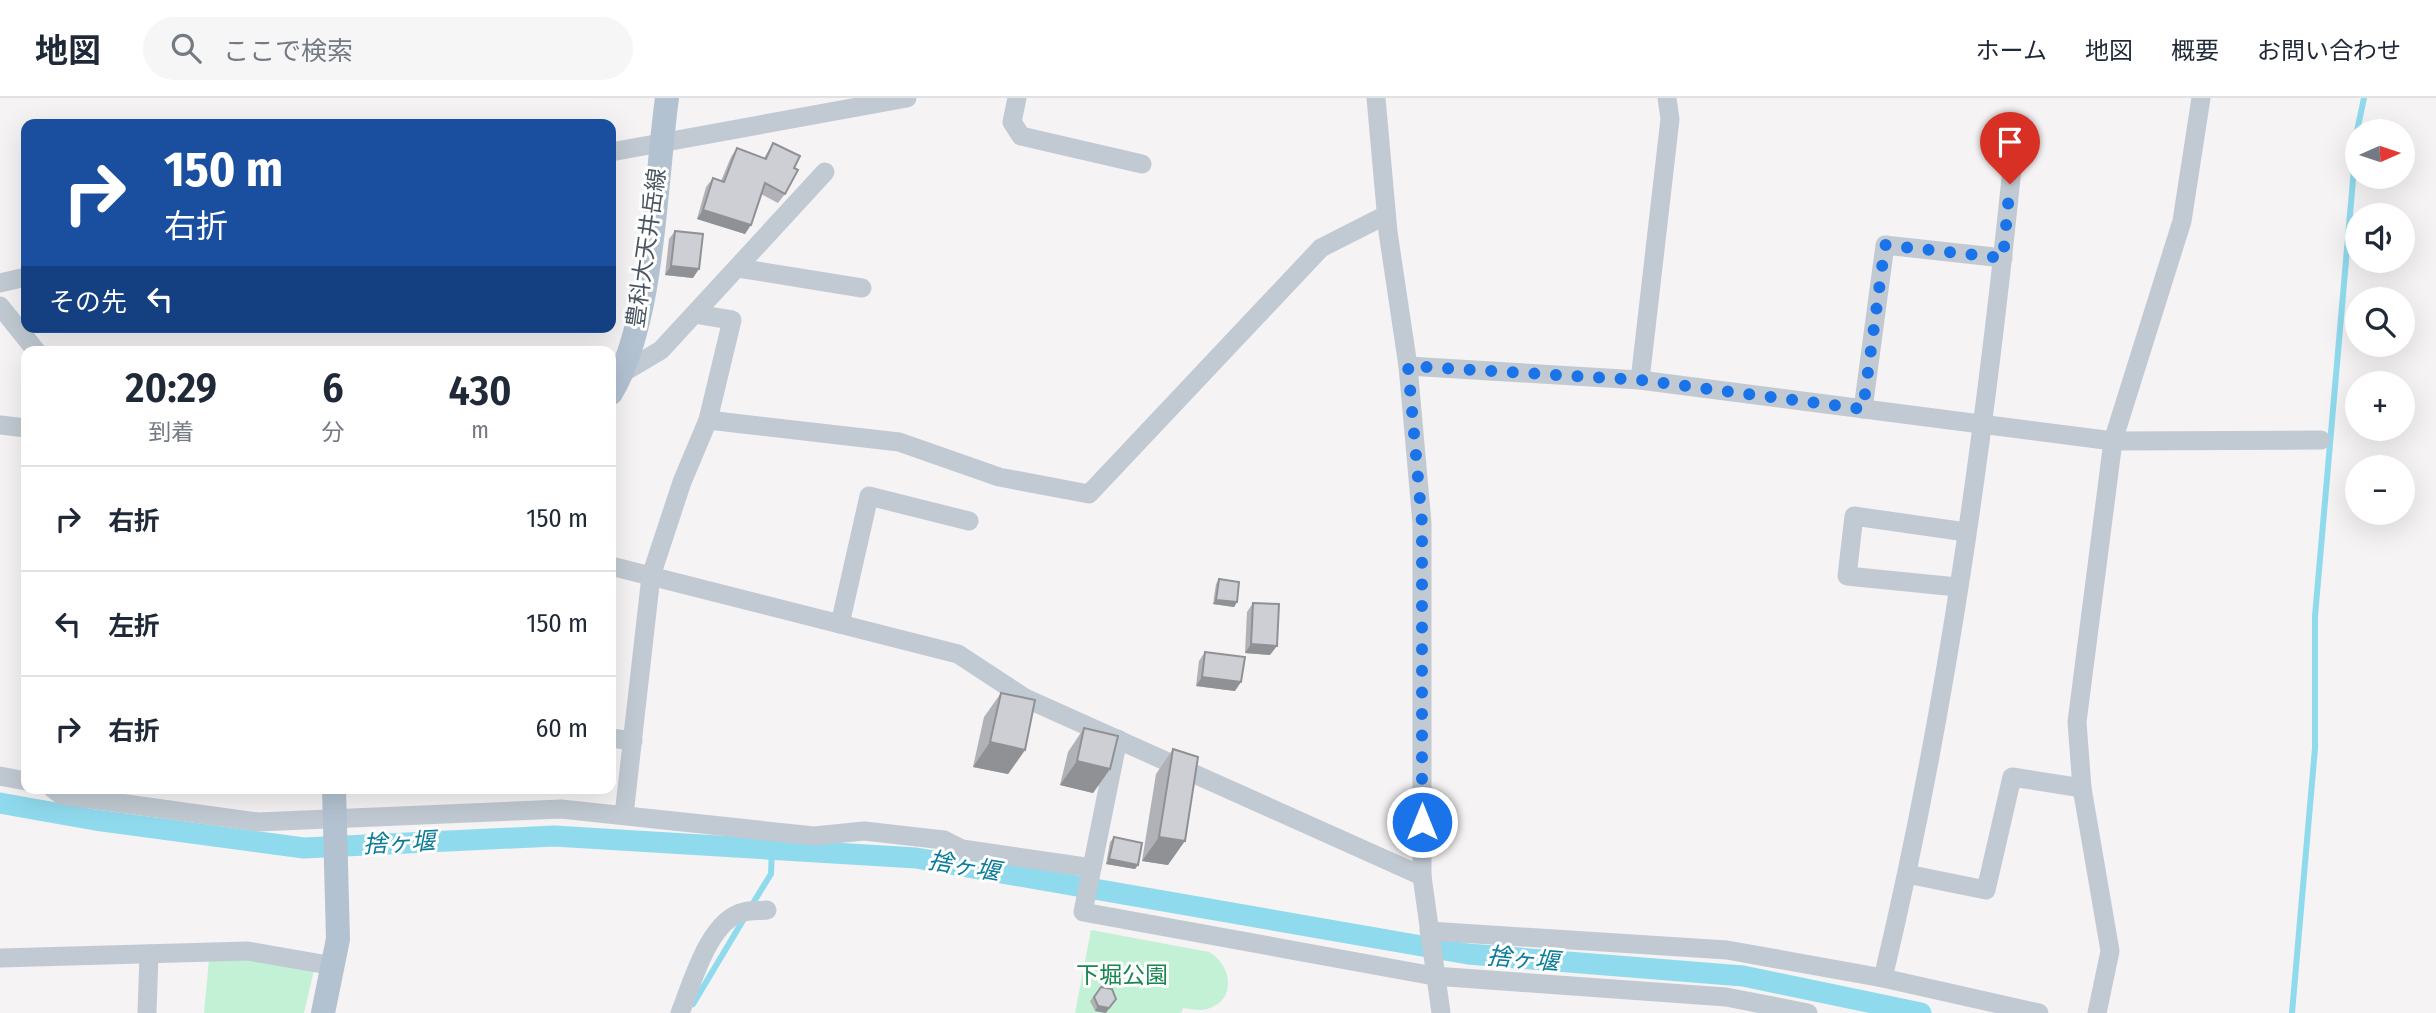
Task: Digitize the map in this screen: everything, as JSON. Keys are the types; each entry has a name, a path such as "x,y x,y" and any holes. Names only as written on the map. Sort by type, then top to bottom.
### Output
{"main road":[{"name":"豊科大天井岳線","path":"616,385 624,372 636,332 648,264 667,98"},
{"path":"323,1013 334,966 339,902 334,794"}],"street":[{"path":"616,151 907,98"},
{"path":"1017,98 1012,122 1021,136 1142,164"},
{"path":"1376,98 1386,215 1408,366 1422,523 1422,876 1433,971 1441,1013"},
{"path":"1640,380 1670,118 1667,98"},
{"path":"2097,1013 2110,951 2082,788 2077,722 2113,441 2182,222 2201,98"},
{"path":"1883,978 1929,769 1982,425 2003,258 2012,159"},
{"path":"624,372 661,350 825,172"},
{"path":"708,421 899,442 999,477 1089,494 1321,248 1386,215"},
{"path":"1863,409 1885,245 2003,258"},
{"path":"738,268 862,288"},
{"path":"0,283 21,278"},
{"path":"0,306 21,332"},
{"path":"624,815 651,576 682,482 708,421 732,320 695,314"},
{"path":"1408,366 1640,380 2113,441 2320,440"},
{"path":"0,425 21,427"},
{"path":"840,624 869,496 970,521"},
{"path":"1957,587 1847,576 1854,516 1966,532"},
{"path":"616,567 958,654 1025,698 1422,876"},
{"path":"616,739 633,741"},
{"path":"1118,739 1083,912 1433,971 1726,997 1808,1013"},
{"path":"0,775 21,780"},
{"path":"1908,874 1986,890 2012,777 2082,788"},
{"path":"60,794 258,822 336,836 561,809 814,836 864,831 944,840 962,849 1092,869"},
{"path":"680,1013 709,944 722,925 742,912 767,910"},
{"path":"1430,933 1727,950 1883,978 2039,1013"},
{"path":"0,958 248,951 334,966"},
{"path":"147,1013 149,954"}],"green space":[{"name":"下堀公園","path":"1091,930 1209,952 1222,964 1226,972 1228,989 1225,997 1210,1008 1183,1008 1181,1013 1075,1013"},
{"path":"249,957 314,970 304,1013 204,1013 209,960"}],"building":[{"path":"773,143 800,156 794,168 798,170 785,194 765,183 751,225 703,210 713,178 724,182 737,148 766,159"},
{"path":"675,231 703,234 699,269 671,266"},
{"path":"1219,579 1239,582 1237,602 1216,600"},
{"path":"1253,603 1279,604 1277,646 1251,644"},
{"path":"1205,652 1245,657 1241,682 1202,677"},
{"path":"1001,693 1035,700 1025,750 990,742"},
{"path":"1084,728 1118,736 1110,769 1077,761"},
{"path":"1173,749 1198,757 1185,841 1159,837"},
{"path":"1114,837 1142,843 1138,865 1109,859"},
{"path":"1101,987 1112,989 1116,999 1109,1008 1098,1006 1094,997"}],"waterway":[{"path":"2360,119 2364,98"},
{"path":"2292,1013 2315,748 2315,616 2352,189"},
{"name":"捨ヶ堰","path":"0,803 95,820 304,848 554,836 916,858 1468,954 1743,976 1921,1013"},
{"path":"750,908 771,874 772,849"},
{"path":"693,1004 745,917"}],"route":[{"path":"1422,822 1422,523 1408,366 1640,380 1863,409 1885,245 2003,258 2010,184"}]}
